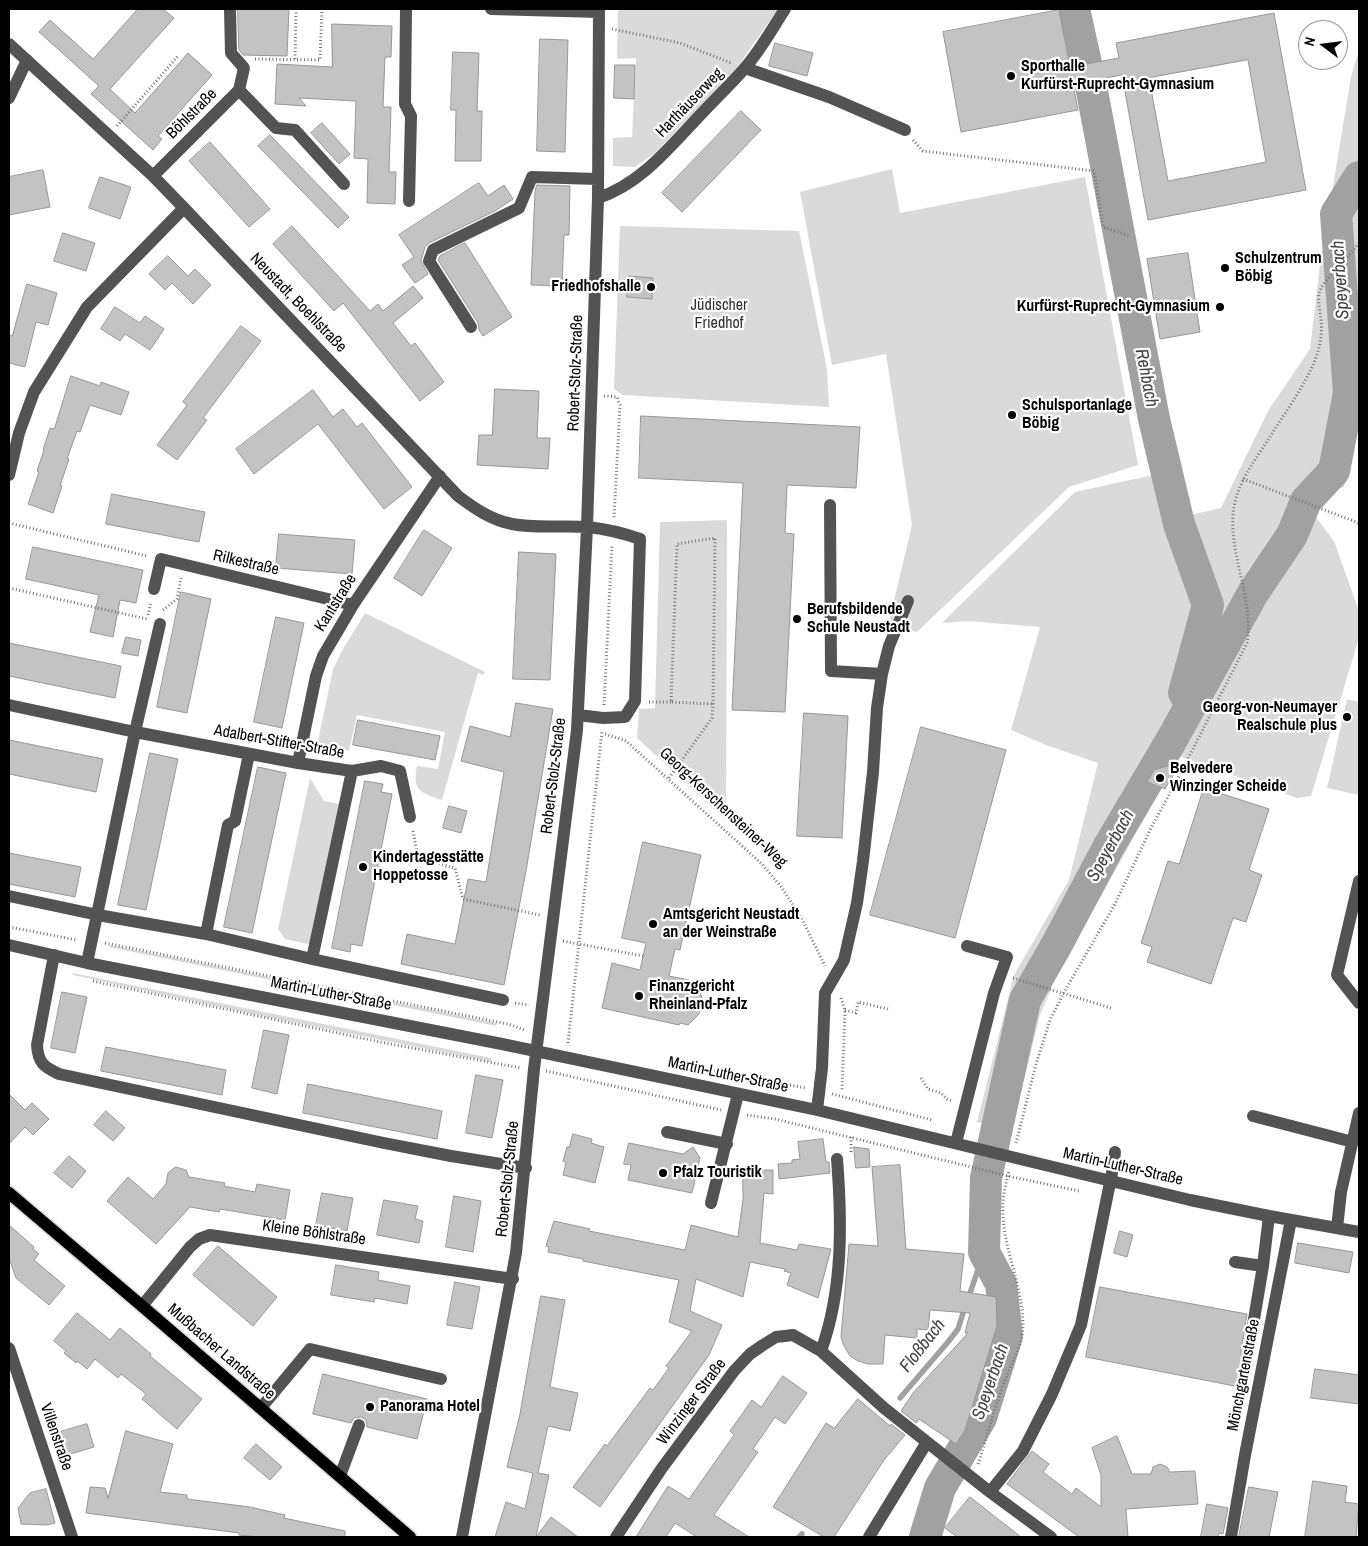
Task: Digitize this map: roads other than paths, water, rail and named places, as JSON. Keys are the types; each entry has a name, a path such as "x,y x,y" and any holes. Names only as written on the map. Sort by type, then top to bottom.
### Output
{"main road":[{"name":"Mußbacher Landstraße","path":"9,1193 410,1537"}],"street":[{"name":"Böhlstraße","path":"153,176 239,90 244,68 231,53 230,9"},
{"path":"406,9 405,104 411,116 409,201"},
{"name":"Robert-Stolz-Straße","path":"463,1537 512,1279 526,1168 534,1069 578,715 587,527 598,198 599,10 491,9"},
{"name":"Harthäuserweg","path":"598,198 620,189 650,167 745,68 785,9"},
{"name":"Neustadt, Boehlstraße","path":"9,44 153,176 458,496 492,518 510,524 533,528 587,527 613,531 640,539 635,701 625,717 603,718 578,715"},
{"path":"9,98 27,60"},
{"path":"745,68 829,97 905,130"},
{"path":"239,90 276,128 295,130 344,184"},
{"path":"471,327 429,261 433,250 519,208 532,177 598,179"},
{"path":"9,475 19,433 34,392 87,307 184,208"},
{"name":"Kantstraße","path":"298,763 316,676 323,656 352,605 440,476"},
{"path":"830,505 831,671 882,674"},
{"name":"Rilkestraße","path":"154,589 160,559 352,605"},
{"path":"817,1110 820,1091 825,994 844,960 857,903 873,772 877,708 882,674 889,646 908,601"},
{"path":"87,962 158,622"},
{"name":"Adalbert-Stifter-Straße","path":"9,705 135,732 298,763 352,771 381,766 400,771 410,817"},
{"path":"206,934 228,825 235,821 249,754"},
{"name":"Martin-Luther-Straße","path":"312,959 352,771"},
{"path":"1359,881 1337,975 1359,1003"},
{"name":"Martin-Luther-Straße","path":"9,896 206,934 503,1000"},
{"name":"Martin-Luther-Straße","path":"9,945 502,1044 817,1110 1110,1181 1269,1216 1359,1232"},
{"path":"956,1143 994,992 1007,957 967,946"},
{"path":"54,955 37,1053 41,1062 47,1068 59,1074 384,1143 526,1168"},
{"path":"711,1203 738,1094"},
{"path":"1337,1228 1341,1192 1359,1113"},
{"path":"1252,1116 1352,1142"},
{"path":"667,1132 727,1144"},
{"path":"990,1492 1023,1451 1052,1394 1081,1325 1110,1181 1114,1152"},
{"path":"821,1351 829,1330 841,1244 838,1159"},
{"path":"1249,1349 1263,1266 1269,1216"},
{"name":"Mönchgartenstraße","path":"1230,1537 1291,1220"},
{"name":"Kleine Böhlstraße","path":"142,1306 190,1247 199,1238 210,1235 512,1279"},
{"path":"1235,1262 1263,1266"},
{"name":"Winzinger Straße","path":"616,1537 662,1468 714,1396 750,1354 776,1337 793,1335 821,1351 884,1408 990,1492 1051,1537"},
{"name":"Villenstraße","path":"9,1348 72,1537"},
{"path":"261,1408 310,1349 441,1379"},
{"path":"340,1476 359,1425"},
{"path":"869,1537 927,1442"}],"waterway":[{"name":"Rehbach","path":"1074,9 1091,86 1154,419 1179,524 1208,605 1184,693"},
{"name":"Speyerbach","path":"925,1537 940,1488 981,1418 1007,1336 1001,1284 984,1252 986,1178 1025,1000 1109,846 1171,741 1253,593 1292,535 1306,501 1334,471 1349,393 1336,214 1359,177"},
{"name":"Floßbach","path":"968,1299 984,1252"},
{"name":"Floßbach","path":"900,1398 958,1329 965,1307"},
{"name":"Floßbach","path":"799,1537 802,1534"}],"place":[{"name":"Sporthalle Kurfürst-Ruprecht-Gymnasium","path":"1011,76"},
{"name":"Schulzentrum Böbig","path":"1225,268"},
{"name":"Friedhofshalle","path":"651,287"},
{"name":"Kurfürst-Ruprecht-Gymnasium","path":"1220,307"},
{"name":"Schulsportanlage Böbig","path":"1012,415"},
{"name":"Berufsbildende Schule Neustadt","path":"797,619"},
{"name":"Georg-von-Neumayer Realschule plus","path":"1347,717"},
{"name":"Belvedere Winzinger Scheide","path":"1160,778"},
{"name":"Kindertagesstätte Hoppetosse","path":"363,867"},
{"name":"Amtsgericht Neustadt an der Weinstraße","path":"653,924"},
{"name":"Finanzgericht Rheinland-Pfalz","path":"639,996"},
{"name":"Pfalz Touristik","path":"663,1173"},
{"name":"Panorama Hotel","path":"370,1407"}],"park label":[{"name":"Jüdischer Friedhof","path":"719,315"}]}
